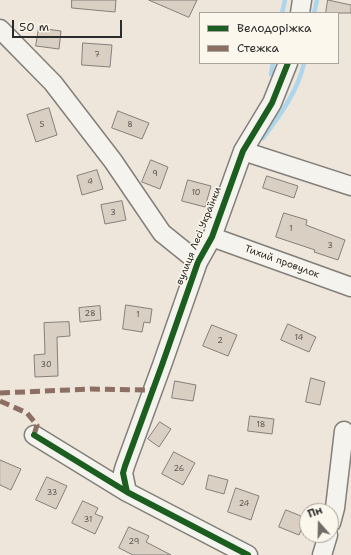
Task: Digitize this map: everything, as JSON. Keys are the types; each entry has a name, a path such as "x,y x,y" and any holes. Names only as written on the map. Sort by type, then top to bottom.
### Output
{"street":[{"path":"300,12 302,0"},
{"path":"0,29 53,83 113,161 162,233 198,262"},
{"name":"вулиця Лесі Українки","path":"127,492 124,473 125,466 198,262 212,237 243,151 272,103 288,64"},
{"path":"243,151 351,186"},
{"name":"Тихий провулок","path":"212,237 351,287"},
{"path":"336,503 344,431"},
{"path":"34,435 127,492 248,555"},
{"path":"322,555 326,543"}],"building":[{"path":"72,0 116,0 115,12 72,8"},
{"path":"149,0 197,0 189,17"},
{"path":"328,0 351,5 351,13 326,12"},
{"path":"39,28 61,31 59,49 36,46"},
{"path":"83,43 112,45 110,67 82,65"},
{"path":"49,108 57,135 36,142 27,115"},
{"path":"118,111 149,123 142,139 112,128"},
{"path":"151,160 168,167 160,189 142,182"},
{"path":"97,170 103,189 82,195 77,176"},
{"path":"267,176 298,186 294,198 263,188"},
{"path":"188,180 211,186 205,207 182,201"},
{"path":"122,201 126,220 105,224 101,205"},
{"path":"284,213 307,220 306,225 345,240 338,260 314,252 315,250 276,237"},
{"path":"126,305 152,309 150,323 144,322 142,332 123,329"},
{"path":"100,306 101,320 80,322 79,308"},
{"path":"69,322 70,336 57,337 58,376 35,377 34,355 45,354 44,323"},
{"path":"288,324 316,337 309,352 281,340"},
{"path":"212,325 237,335 228,356 203,346"},
{"path":"311,378 325,382 320,405 306,402"},
{"path":"175,381 196,385 193,401 172,398"},
{"path":"250,416 274,419 272,434 248,431"},
{"path":"160,422 171,429 159,447 148,439"},
{"path":"174,452 195,463 183,485 162,474"},
{"path":"0,460 21,469 11,490 0,485"},
{"path":"209,475 228,480 224,494 206,489"},
{"path":"47,477 67,486 56,509 36,500"},
{"path":"236,488 259,496 251,520 228,512"},
{"path":"83,501 98,508 95,514 103,517 95,534 72,523"},
{"path":"286,510 299,515 299,535 279,527"},
{"path":"129,527 149,536 146,542 171,555 133,555 119,548"}],"waterway":[{"path":"282,12 285,0"},
{"path":"314,12 317,0"},
{"path":"271,74 273,64"},
{"path":"263,138 282,112 293,93 304,64"}],"marked path":[{"path":"0,393 91,389 152,390"},
{"path":"0,401 27,413 37,425 34,435"}],"cycle path":[{"path":"127,492 123,473 125,466 198,262 212,237 243,151 272,103 288,64"},
{"path":"34,435 127,492 248,555"}]}
